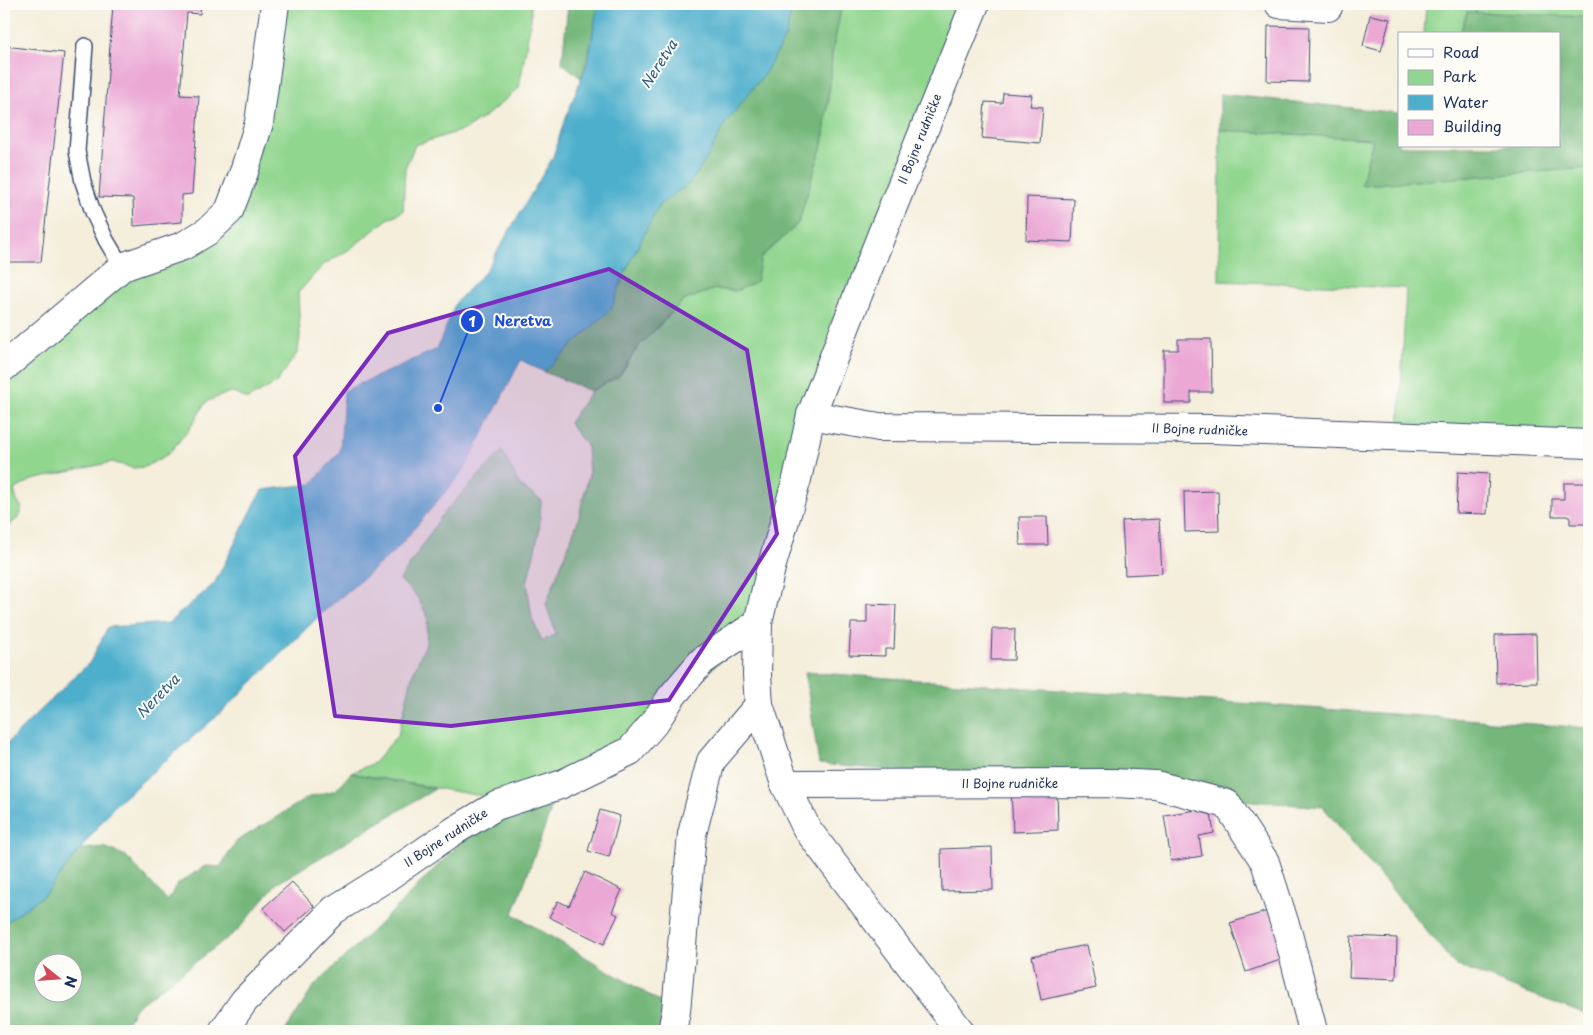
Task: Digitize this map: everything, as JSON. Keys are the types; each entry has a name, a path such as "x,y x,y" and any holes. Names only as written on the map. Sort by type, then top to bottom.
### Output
{"street":[{"path":"4,367 122,267 183,246 208,231 228,211 244,172 259,123 275,4"},
{"name":"II Bojne rudničke","path":"960,1031 807,829 785,784 759,705 756,676 758,623 797,479 811,415 975,4"},
{"path":"1279,4 1328,7"},
{"name":"II Bojne rudničke","path":"811,415 878,427 1213,429 1589,444"},
{"name":"II Bojne rudničke","path":"223,1031 244,1002 334,910 387,877 454,831 496,806 560,785 630,751 655,722 672,696 702,661 758,623"},
{"path":"672,1031 676,1010 692,834 711,761 759,705"},
{"name":"II Bojne rudničke","path":"785,784 1156,784 1227,804 1265,862 1288,934 1313,1031"}],"lane":[{"path":"85,46 77,151 93,212 106,240 122,267"}],"highlighted area":[{"path":"609,269 747,350 777,534 669,700 451,726 335,716 295,456 388,333"}],"green space":[{"path":"275,4 531,4 531,18 519,88 487,115 466,129 415,145 405,168 403,211 389,218 350,249 323,265 298,293 300,335 298,352 276,383 248,399 230,392 206,402 188,431 168,454 145,467 133,468 112,462 32,480 14,490 17,501 22,507 18,518 4,530 4,367 96,288 228,211"},
{"path":"568,4 600,4 581,78 562,63"},
{"path":"793,4 842,4 832,54 823,142 798,224 761,257 756,282 736,291 715,289 683,301 638,347 619,376 591,391 544,372 611,309 625,272 659,205 691,182 707,158 726,122 765,73 785,38"},
{"path":"842,4 975,4 881,236 758,623 630,751 496,806 481,796 351,773 374,763 398,735 413,673 426,644 428,617 417,597 400,580 442,515 502,451 520,486 541,500 539,532 527,583 532,619 542,641 556,634 546,604 578,521 589,474 587,446 569,423 591,391 619,376 638,347 683,301 715,289 736,291 761,257 798,224 823,142 832,54"},
{"path":"1426,4 1589,4 1589,17 1467,12 1461,32 1424,32"},
{"path":"1467,12 1589,17 1589,168 1361,185 1373,139 1220,130 1220,94 1398,113 1398,148 1560,148 1560,32 1461,32"},
{"path":"1220,130 1373,139 1361,185 1589,168 1589,444 1399,435 1406,288 1219,281"},
{"path":"805,672 1589,728 1589,1016 1455,965 1323,807 819,764"},
{"path":"351,773 435,789 276,884 238,930 136,1007 122,1031 4,1031 4,924 46,893 80,849 104,847 126,856 168,901 176,885 205,866 220,867 237,841 309,797 336,790"},
{"path":"560,785 513,914 676,1011 672,1031 285,1031 315,985 397,907 496,806"}],"water":[{"path":"600,4 793,4 785,38 765,73 726,122 707,158 691,182 659,205 625,272 611,309 544,372 521,360 464,470 397,549 320,615 225,709 115,805 46,893 4,924 4,746 90,662 108,627 168,623 214,584 262,490 312,484 340,451 344,391 437,349 456,302 485,272 553,157 563,125 588,61 596,14"}],"building":[{"path":"113,4 201,4 200,14 187,13 180,95 199,96 192,194 182,195 182,222 134,226 133,198 99,197"},
{"path":"1370,15 1390,19 1381,51 1363,46"},
{"path":"1268,26 1309,27 1308,82 1267,81"},
{"path":"4,46 64,53 41,262 8,262 5,296 4,296"},
{"path":"1003,93 1032,95 1030,106 1043,107 1040,143 982,138 985,102 1002,103"},
{"path":"1027,197 1074,199 1072,242 1026,240"},
{"path":"1178,339 1211,339 1212,392 1191,392 1191,403 1164,403 1164,350 1178,350"},
{"path":"1458,472 1489,474 1487,514 1456,513"},
{"path":"1564,483 1589,483 1589,524 1570,524 1570,516 1552,516 1552,499 1564,499"},
{"path":"1218,491 1219,531 1185,532 1184,492"},
{"path":"1019,517 1047,517 1048,545 1020,545"},
{"path":"1159,519 1162,573 1125,575 1122,521"},
{"path":"867,604 896,605 894,649 885,649 885,656 849,655 851,623 867,623"},
{"path":"992,629 1015,629 1014,660 991,660"},
{"path":"1536,634 1537,682 1496,683 1495,635"},
{"path":"1057,786 1058,830 1013,832 1011,788"},
{"path":"1210,808 1214,833 1199,836 1202,856 1171,861 1164,815"},
{"path":"600,810 620,816 609,857 588,851"},
{"path":"992,847 993,890 942,891 941,849"},
{"path":"585,872 622,890 612,912 618,915 604,944 549,917 558,901 569,906"},
{"path":"292,882 314,906 285,932 263,908"},
{"path":"1271,910 1286,958 1246,972 1230,923"},
{"path":"1351,936 1397,938 1396,979 1349,977"},
{"path":"1087,945 1096,988 1041,1000 1032,956"}],"place":[{"name":"Neretva","path":"438,408"}]}
